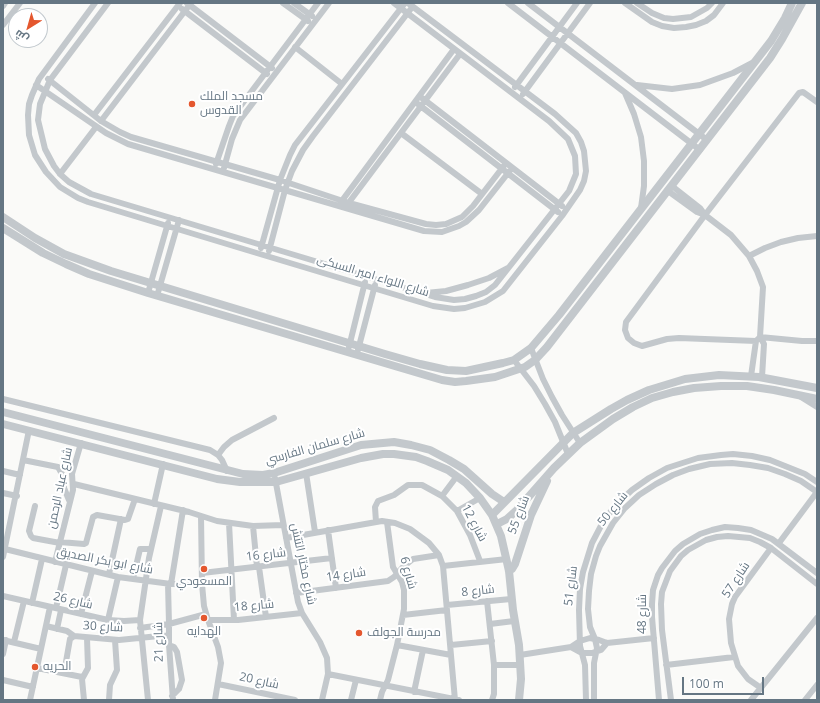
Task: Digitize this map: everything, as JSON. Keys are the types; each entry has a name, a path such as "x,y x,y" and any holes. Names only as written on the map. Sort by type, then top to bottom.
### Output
{"street":[{"path":"3,25 20,3"},
{"name":"شارع اللواء امير السبكى","path":"95,3 36,85 29,110 29,135 32,145 40,164 52,180 60,187 78,198 260,254 444,308 465,308 485,302 503,291 510,283 567,210 580,190 584,181 586,161 583,146 576,133 555,114 411,5"},
{"name":"شارع اللواء امير السبكى","path":"107,3 50,80 39,112 39,130 45,149 49,158 60,174 69,182 91,194 377,280 435,297 454,300 465,299 486,292 495,285 569,192 573,183 577,165 576,156 568,139 549,121 408,14 403,6 394,3"},
{"path":"283,3 314,22"},
{"path":"294,3 307,17"},
{"path":"214,169 233,116 318,3"},
{"path":"223,171 240,120 329,3"},
{"path":"508,3 700,150"},
{"path":"528,3 707,140"},
{"path":"511,92 577,3"},
{"path":"519,98 590,3"},
{"path":"625,3 652,22 662,26 674,28 696,25 706,21 714,15 723,3"},
{"path":"637,3 652,13 664,18 673,19 691,17 703,11 712,3"},
{"path":"3,217 35,238 64,254 111,271 420,364 447,370 466,371 514,360 531,348 559,315 700,134 771,41 792,3"},
{"path":"3,228 43,253 89,274 157,296 442,380 456,382 495,376 521,369 535,360 552,341 700,150 770,58 802,3"},
{"path":"94,115 179,4 185,11 272,78"},
{"path":"101,121 189,4 276,72"},
{"path":"268,256 285,190 297,160 313,136 408,14 411,5"},
{"path":"260,254 280,180 295,145 403,6"},
{"path":"295,47 342,84"},
{"path":"340,203 454,49"},
{"path":"347,205 460,54"},
{"path":"635,84 672,89 700,85 733,73 755,61"},
{"path":"43,74 101,121 131,137 288,182 340,203"},
{"path":"36,85 96,127 128,144 285,190 426,224 446,224 462,217 473,206 506,163"},
{"path":"624,92 634,114 643,149 644,186 640,210"},
{"path":"817,102 803,92 798,93 704,215 626,322 625,330 628,338 634,343 642,346 667,339 679,338 758,339 802,342 817,341"},
{"path":"420,96 567,210"},
{"path":"415,102 562,216"},
{"path":"549,121 555,114"},
{"path":"60,174 96,127"},
{"path":"401,133 482,194"},
{"path":"347,205 424,231 442,232 459,226 473,216 512,168"},
{"path":"670,189 697,212 704,215 731,235 749,256 757,271 763,287 758,339 751,376"},
{"path":"148,293 170,218"},
{"path":"157,296 179,220"},
{"path":"749,256 764,248 781,242 817,236"},
{"path":"423,293 446,291 468,285 489,278 510,267"},
{"path":"347,352 367,277"},
{"path":"356,355 377,280"},
{"path":"758,339 764,344 762,377"},
{"path":"531,348 552,397 580,443"},
{"path":"514,360 545,404 564,442 568,454"},
{"path":"492,515 573,433 627,400 686,379 719,375 762,377 817,388"},
{"path":"497,524 507,519 517,510 554,468 580,443 613,419 652,398 694,388 714,386 747,386 817,399"},
{"path":"800,396 817,407"},
{"path":"3,399 210,450 218,455 227,471"},
{"name":"شارع سلمان الفارسي","path":"3,412 227,471 253,475 274,473 361,445 394,442 430,450 449,460 464,469 492,494 504,502"},
{"path":"218,455 232,440 274,418"},
{"name":"شارع سلمان الفارسي","path":"3,424 229,481 252,483 276,482 372,455 394,454 416,458 443,468 457,476 480,498 497,524 507,559 511,599 520,655 521,665 519,700"},
{"path":"4,554 29,430"},
{"name":"شارع عباد الرحمن","path":"55,562 74,484 72,474 81,443"},
{"name":"شارع 50","path":"595,536 604,520 617,504 632,490 667,468 686,461 709,456 733,454 752,456 788,466 805,474 817,482"},
{"path":"23,460 58,467 62,474 64,488 69,500"},
{"path":"686,461 689,469"},
{"name":"شارع 50","path":"594,700 594,667 596,652 595,639 590,627 588,591 596,556 613,523 625,508 640,494 656,484 689,469 721,463 768,468 801,481 817,492"},
{"path":"148,700 140,638 140,620 163,464"},
{"name":"شارع 55","path":"509,571 515,564 531,515 554,468"},
{"path":"3,471 20,475"},
{"name":"شارع مختار التتش","path":"274,473 296,593 302,613 324,650 327,662 328,674 322,700"},
{"path":"306,473 316,532"},
{"path":"442,496 457,476"},
{"path":"74,484 183,510 229,523 253,526 283,525"},
{"name":"شارع 12","path":"376,522 375,507 378,501 398,493 408,484 422,485 442,496 457,511 470,535 480,561"},
{"path":"779,543 817,492"},
{"path":"3,493 16,496"},
{"path":"457,511 480,498"},
{"path":"35,506 29,531 33,538 84,544 87,540 92,519 95,515 126,520 130,517 135,499"},
{"name":"شارع 21","path":"173,698 169,645 170,584 183,510"},
{"path":"201,516 202,584 207,617 218,647 221,663 215,700"},
{"path":"109,574 120,519"},
{"path":"286,538 376,522 387,522 403,525 417,532 430,543 440,555 443,566 457,700 423,697 414,692 328,674"},
{"name":"شارع 6","path":"380,700 382,692 386,686 397,645 403,615 404,590 402,582 394,567 387,522"},
{"path":"229,523 234,620"},
{"path":"253,526 266,617"},
{"name":"شارع 48","path":"659,700 652,604 653,590 658,575 675,551 692,538 712,530 725,528 751,530 764,534 779,543 817,573"},
{"path":"328,530 336,588"},
{"name":"شارع 51","path":"586,700 586,682 582,653 580,649 580,589 587,554 595,536"},
{"name":"شارع 48","path":"671,700 661,617 662,592 675,563 685,553 696,545 717,537 739,536 760,542 770,548 817,584"},
{"path":"692,538 696,545"},
{"path":"133,579 139,551 142,548 150,549"},
{"name":"شارع 57","path":"761,688 754,684 743,673 734,657 729,619 732,604 739,591 770,548"},
{"name":"شارع ابو بكر الصديق","path":"4,554 42,559 92,571 145,581 170,584 202,584"},
{"name":"شارع 14","path":"296,593 388,581 413,559 440,555"},
{"name":"شارع 16","path":"202,573 332,558"},
{"path":"32,603 42,559"},
{"path":"443,566 507,559"},
{"path":"801,572 806,564"},
{"path":"57,629 56,608 66,565"},
{"path":"81,614 92,571"},
{"path":"108,620 118,576"},
{"name":"شارع 26","path":"3,596 108,620 140,620"},
{"name":"شارع 8","path":"403,615 511,599"},
{"path":"14,642 24,601"},
{"path":"487,602 494,665 494,694 492,700"},
{"path":"30,700 46,626 56,608"},
{"name":"شارع 18","path":"207,617 234,620 302,613"},
{"path":"140,628 207,617"},
{"path":"751,700 817,618"},
{"path":"490,624 514,621"},
{"path":"46,626 69,632 74,636"},
{"name":"شارع 30","path":"64,673 70,639 74,636 115,640 169,634"},
{"path":"84,700 82,677 88,668 87,638"},
{"path":"572,647 582,653 592,654 607,644 654,638"},
{"path":"520,655 572,647 580,641 595,639 607,644"},
{"path":"3,654 4,640 41,649"},
{"path":"109,700 109,690 116,670 115,640"},
{"path":"451,645 492,641"},
{"path":"169,645 174,647 177,652 182,680 179,689 173,698"},
{"path":"397,645 452,654"},
{"path":"414,692 423,650"},
{"path":"666,665 734,657"},
{"path":"494,665 521,665"},
{"path":"37,668 82,677"},
{"path":"3,680 33,687"},
{"path":"351,700 356,680"},
{"name":"شارع 20","path":"218,684 268,697 295,700"},
{"path":"806,700 817,685"}],"place":[{"name":"مسجد الملك القدوس","path":"192,104"},
{"name":"المسعودي","path":"204,569"},
{"name":"الهدايه","path":"204,618"},
{"name":"مدرسة الجولف","path":"359,633"},
{"name":"الحريه","path":"35,667"}]}
